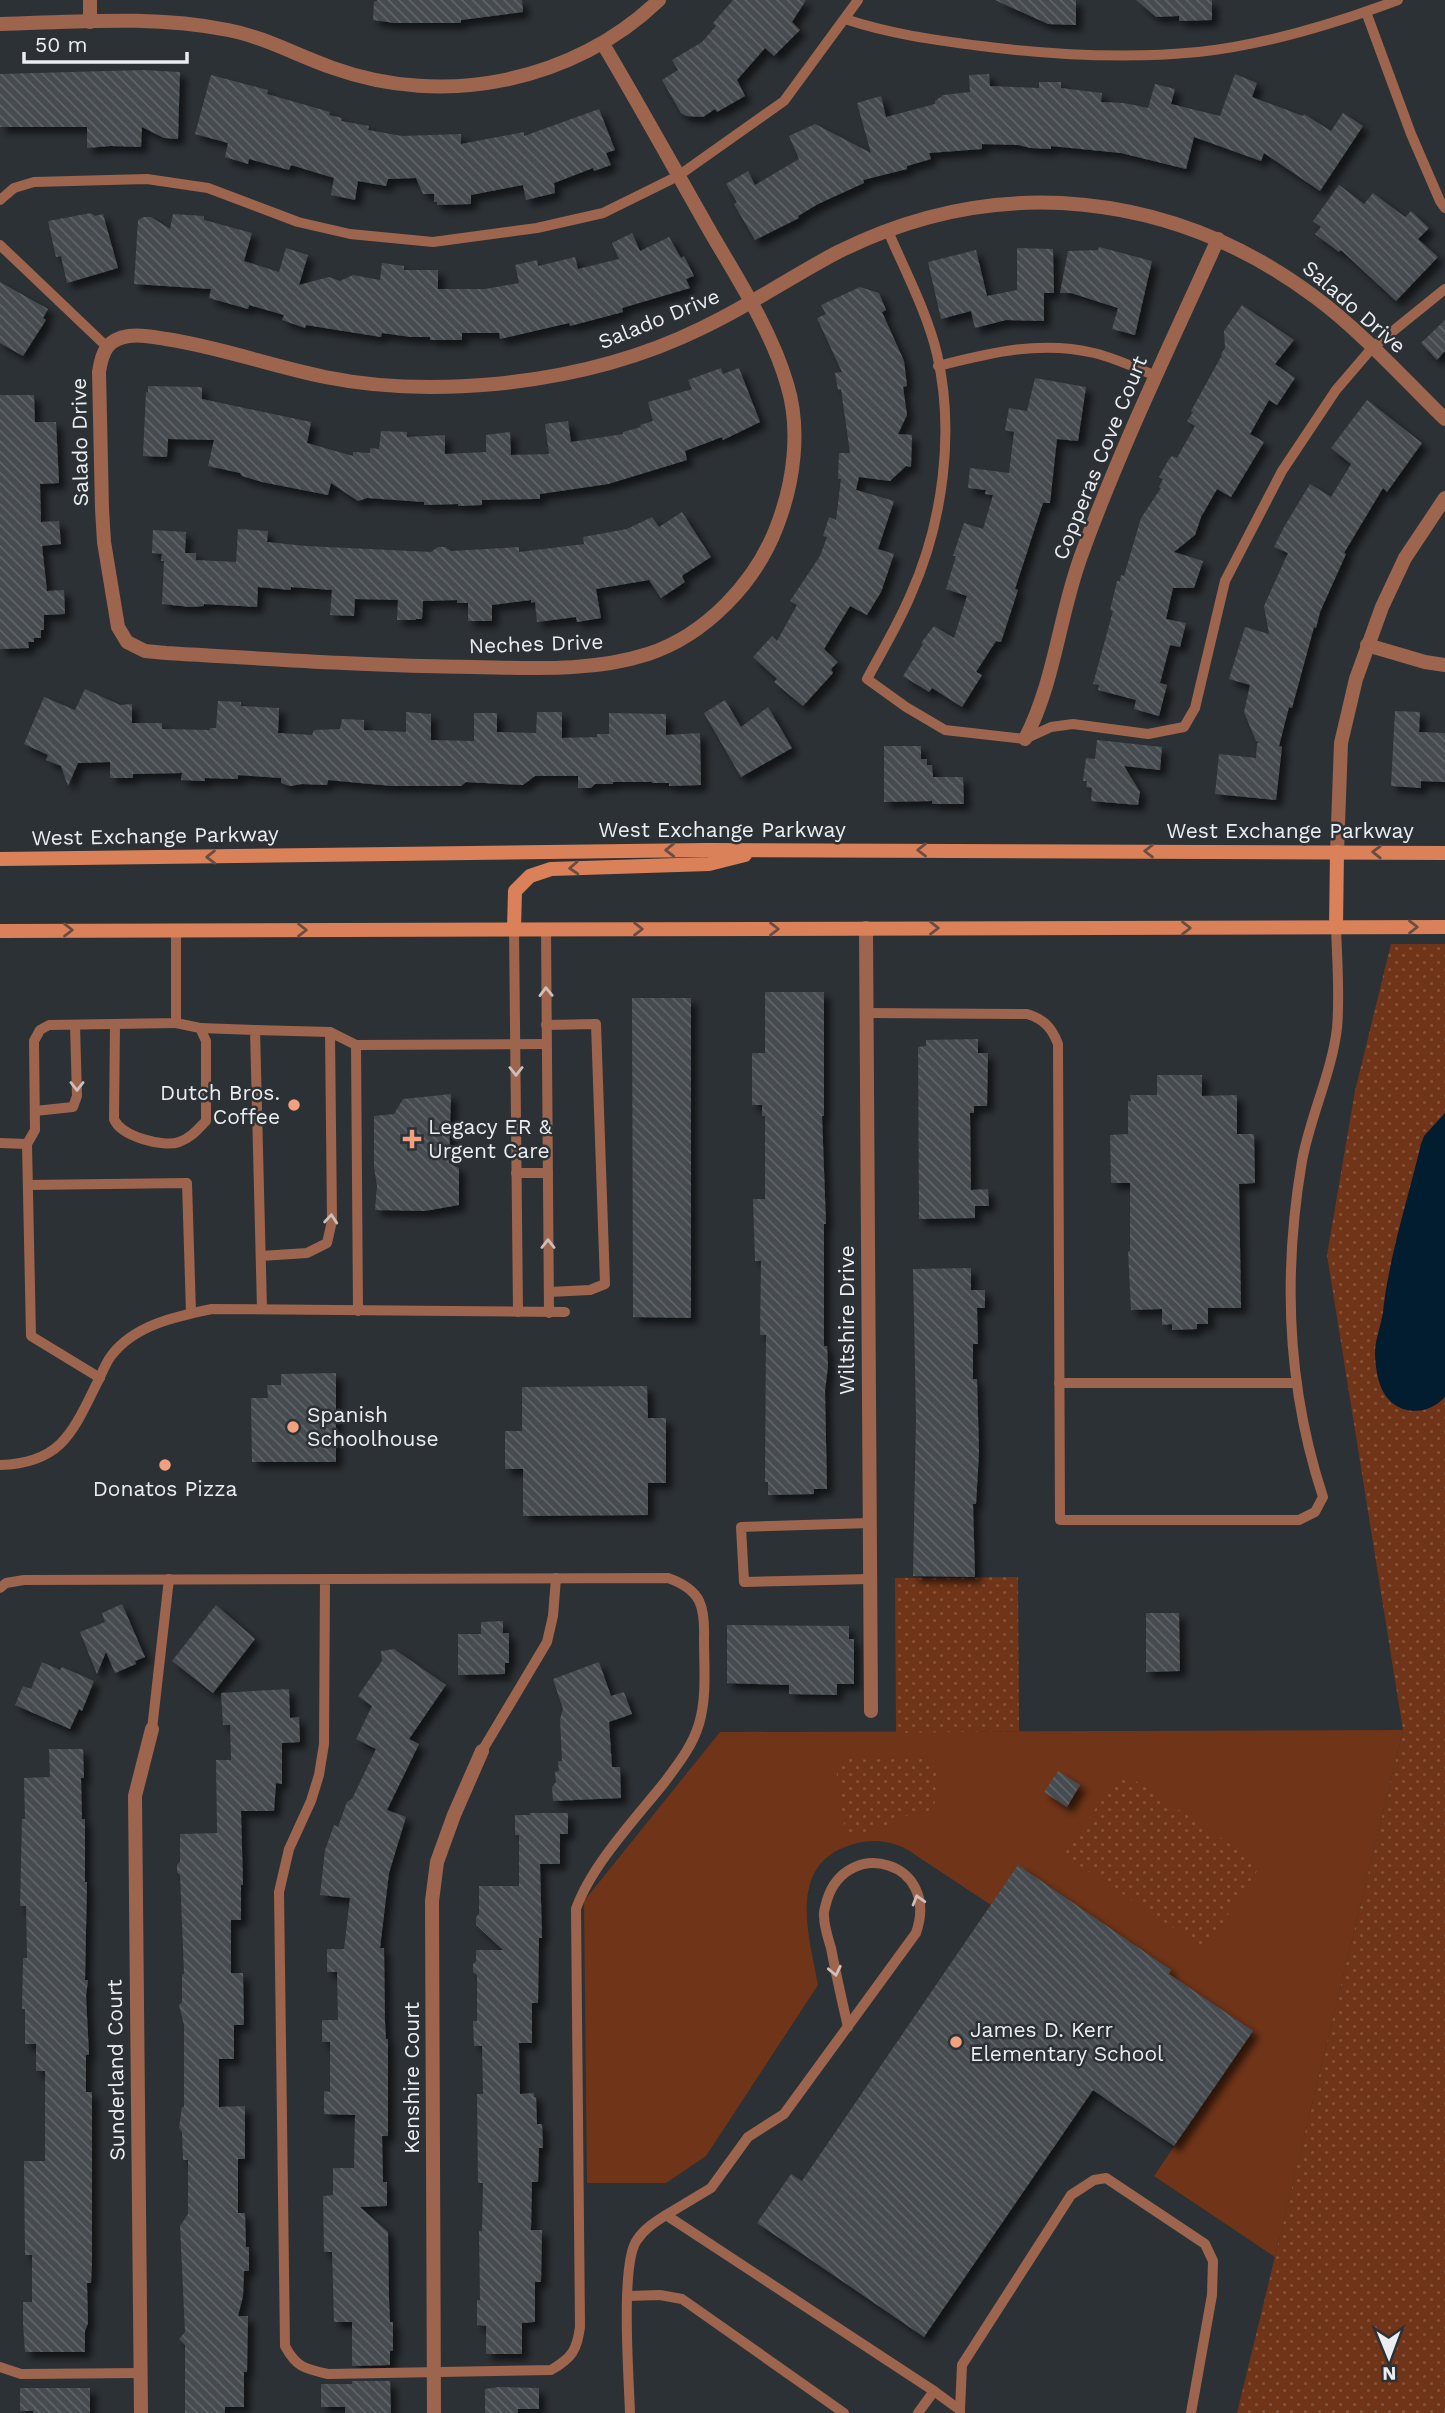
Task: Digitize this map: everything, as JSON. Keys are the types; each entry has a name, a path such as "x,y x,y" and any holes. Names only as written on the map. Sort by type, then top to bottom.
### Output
{"main road":[{"name":"West Exchange Parkway","path":"0,859 763,850 1445,853"},
{"path":"514,929 515,891 530,876 551,869 709,864 763,850"},
{"path":"1336,852 1336,927"},
{"path":"0,931 1445,927"}],"street":[{"path":"90,0 90,22"},
{"path":"0,24 149,21 193,24 232,30 285,47 332,68 370,79 446,87 501,81 535,73 573,59 603,44 659,0"},
{"name":"Neches Drive","path":"127,642 145,650 166,653 391,666 579,667 616,662 675,642 700,627 721,608 758,564 773,537 788,491 794,431 788,386 775,350 751,303 603,44"},
{"name":"Salado Drive","path":"127,642 118,627 114,607 102,509 99,372 106,346 130,335 184,342 327,377 409,386 486,385 566,374 626,358 700,330 828,258 888,230 953,212 993,206 1064,202 1139,213 1218,239 1282,274 1318,299 1445,419"},
{"name":"Copperas Cove Court","path":"1025,738 1048,685 1077,566 1096,512 1218,239"},
{"path":"1336,852 1341,743 1367,645 1405,558 1445,498"},
{"path":"1367,645 1445,665"},
{"name":"Wiltshire Drive","path":"866,929 871,1711"},
{"name":"Sunderland Court","path":"141,2413 135,1796 152,1729"},
{"name":"Kenshire Court","path":"434,2413 432,1901 438,1862 454,1815 482,1751"}],"lane":[{"path":"0,200 15,188 34,182 147,179 208,188 298,222 350,234 433,242 537,228 603,213 678,176 784,101 858,0"},
{"path":"845,19 913,37 1007,50 1132,55 1200,52 1259,41 1366,12 1398,0"},
{"path":"1366,12 1411,134 1445,208"},
{"path":"888,230 937,355 945,415 942,485 929,545 911,595 867,679 945,730 1025,738 1051,727 1073,724 1148,734 1184,727 1195,708 1225,580 1282,471 1336,390 1372,348 1445,289"},
{"path":"0,245 106,346"},
{"path":"938,366 1000,350 1055,348 1095,353 1156,376"},
{"path":"866,1013 1027,1014 1038,1018 1054,1033 1059,1055 1060,1520 1299,1520 1315,1512 1323,1497 1308,1444 1297,1383 1291,1331 1291,1244 1303,1158 1337,1027 1336,927"},
{"path":"514,929 518,1312"},
{"path":"546,929 549,1313"},
{"path":"176,930 176,1023"},
{"path":"100,1378 31,1336 27,1144 35,1130 34,1041 40,1030 49,1025 176,1023 200,1028 330,1032 356,1045 547,1044"},
{"path":"115,1024 114,1119 117,1127 132,1137 176,1144 191,1137 206,1121 206,1041 200,1028"},
{"path":"547,1025 596,1024 605,1284 590,1290 549,1292"},
{"path":"34,1111 73,1107 77,1096 75,1025"},
{"path":"255,1030 262,1309"},
{"path":"261,1256 307,1253 327,1243 332,1222 330,1032"},
{"path":"356,1045 358,1311"},
{"path":"0,1143 27,1144"},
{"path":"516,1173 548,1173"},
{"path":"28,1185 187,1183 191,1313"},
{"path":"0,1465 18,1465 40,1459 55,1449 67,1438 112,1355 135,1335 168,1318 212,1309 565,1312"},
{"path":"1059,1383 1297,1383"},
{"path":"870,1523 741,1527 744,1582 870,1579"},
{"path":"482,1751 547,1642 553,1616 556,1578"},
{"path":"0,1588 6,1583 24,1580 169,1579 668,1578 683,1583 697,1597 705,1613 704,1706 699,1727 688,1751 594,1874 576,1909 580,2327 577,2346 565,2362 551,2371 328,2374 308,2370 293,2361 285,2346 279,1892 289,1849 311,1801 324,1744 325,1579"},
{"path":"152,1729 169,1579"},
{"path":"630,2413 627,2275 635,2242 648,2227 711,2189 748,2137 784,2114 848,2027 916,1933 922,1916 919,1896 908,1876 895,1867 876,1862 854,1868 839,1878 830,1892 823,1914 848,2027"},
{"path":"960,2411 962,2365 1071,2194 1094,2180 1106,2178 1205,2244 1213,2261 1212,2295 1191,2413"},
{"path":"666,2215 934,2391 960,2411"},
{"path":"628,2296 660,2295 682,2299 844,2413"},
{"path":"0,2367 21,2374 140,2373"},
{"path":"918,2413 934,2391"}],"shaded area":[{"path":"1391,944 1445,944 1445,2413 1237,2413 1403,1730 1327,1255 1355,1091"},
{"path":"1018,1577 1019,1731 896,1733 895,1578"},
{"path":"1403,1730 1275,2257 1154,2176 1252,2032 1148,2005 1171,1970 1019,1866 991,1905 901,1846 877,1841 845,1847 827,1857 815,1872 809,1888 807,1907 818,1985 706,2156 666,2183 587,2183 584,1901 720,1732"},
{"path":"914,1755 931,1758 937,1766 939,1775 935,1780 936,1797 933,1809 904,1816 890,1827 880,1825 867,1832 850,1834 845,1830 836,1769 839,1765 853,1757 866,1760"},
{"path":"1121,1771 1261,1865 1205,1949 1064,1855"}],"water":[{"path":"1445,1113 1445,1397 1428,1409 1412,1411 1398,1407 1386,1396 1377,1372 1375,1348 1394,1249 1421,1144 1424,1136"}],"building":[{"path":"522,0 523,12 461,20 461,23 395,23 373,20 374,2"},
{"path":"733,0 806,0 792,22 800,30 774,56 765,48 737,80 745,96 703,117 686,116 681,113 662,80 678,70 672,60 702,42 716,26 713,23"},
{"path":"995,0 1076,0 1076,25 1048,24"},
{"path":"1136,0 1212,0 1212,20 1179,21 1179,16 1156,17"},
{"path":"143,70 180,72 178,139 164,138 142,127 141,147 87,148 87,127 0,127 0,74"},
{"path":"989,74 990,86 1039,88 1039,82 1061,82 1061,88 1102,93 1101,102 1148,108 1155,84 1175,89 1171,104 1220,116 1235,74 1257,83 1252,97 1303,116 1304,114 1331,131 1343,113 1363,126 1320,191 1264,153 1261,161 1194,137 1186,169 1121,153 1051,146 1051,149 982,144 982,149 929,153 931,159 907,166 907,169 863,180 864,183 818,204 798,216 799,218 755,240 726,184 748,171 755,185 799,159 789,136 815,124 871,153 857,103 881,96 886,117 935,104 943,95 970,92 969,75"},
{"path":"211,75 268,90 267,94 330,112 329,115 342,118 341,121 369,126 368,130 402,136 461,134 461,144 524,132 524,136 599,109 615,150 606,153 611,165 594,171 593,168 554,183 555,193 526,200 523,185 471,195 471,204 437,205 437,202 434,202 434,194 423,194 416,178 388,179 386,186 358,181 355,200 331,195 334,178 291,165 289,170 249,159 248,164 225,157 228,143 195,134"},
{"path":"1339,185 1364,204 1373,193 1405,217 1411,211 1429,228 1418,239 1438,257 1396,301 1341,250 1339,252 1315,234 1321,227 1313,221"},
{"path":"91,213 95,216 103,214 118,268 67,283 61,256 56,257 48,221"},
{"path":"173,214 204,216 204,220 252,233 244,261 279,272 286,248 308,255 299,285 329,277 340,281 353,275 380,280 382,263 404,266 404,270 438,270 438,289 485,289 519,283 515,265 537,260 538,266 575,257 578,269 619,259 612,243 632,233 640,251 669,237 681,258 684,256 694,276 686,279 690,288 622,308 623,312 570,326 569,323 500,339 499,333 462,333 462,340 430,340 430,337 382,333 381,337 306,325 305,328 282,320 284,315 249,305 248,309 209,298 211,289 134,284 138,220 151,217 170,229"},
{"path":"1099,247 1152,261 1135,335 1112,329 1118,308 1071,293 1060,293 1068,251 1098,250"},
{"path":"1017,248 1053,249 1054,293 1044,293 1044,321 1006,320 975,328 971,311 941,319 928,262 976,250 987,296 1017,290"},
{"path":"0,282 48,309 43,318 46,320 23,356 0,343"},
{"path":"860,287 879,293 886,310 882,312 904,361 907,386 903,387 907,415 898,434 912,435 911,467 906,466 890,481 859,477 856,490 894,501 878,549 894,554 881,592 867,615 850,606 824,649 838,662 831,669 833,673 803,706 774,682 777,679 753,657 772,636 777,641 797,605 790,601 820,556 827,537 823,536 829,517 836,520 841,479 838,479 839,453 850,453 841,389 838,390 835,373 842,372 817,318 826,314 821,305"},
{"path":"1242,305 1294,340 1275,364 1295,378 1277,405 1269,400 1250,434 1264,442 1231,497 1217,489 1201,517 1195,535 1174,552 1203,561 1194,588 1173,588 1166,619 1186,623 1180,647 1170,645 1160,683 1167,685 1159,716 1134,709 1136,700 1098,690 1099,685 1093,684 1113,611 1110,610 1117,581 1120,581 1121,575 1124,576 1141,518 1161,488 1159,487 1163,479 1159,477 1169,459 1172,456 1177,458 1195,426 1187,421 1225,348 1224,331"},
{"path":"1445,320 1445,351 1437,360 1421,343"},
{"path":"721,368 723,374 739,368 760,422 723,440 722,437 685,451 687,460 608,484 540,494 540,499 482,500 482,505 458,506 367,498 358,501 331,483 328,495 262,482 240,473 208,466 214,440 168,439 167,457 143,456 148,386 202,387 202,399 311,422 307,443 353,456 353,452 370,453 370,448 379,449 381,431 407,432 407,437 445,435 445,454 486,452 486,435 510,432 511,455 549,454 545,424 568,421 571,442 623,434 653,421 648,402 692,389 688,380"},
{"path":"1035,378 1086,387 1078,441 1057,439 1050,503 1043,503 1001,642 996,641 976,672 982,675 962,707 932,688 929,692 903,676 934,626 954,638 967,596 946,589 956,556 953,556 964,523 983,529 993,495 985,494 986,490 968,488 970,468 1009,473 1014,432 1005,430 1009,408 1027,411"},
{"path":"0,395 34,395 35,422 56,422 59,483 40,484 41,522 59,521 61,544 42,546 47,591 64,590 65,614 44,615 41,638 28,642 29,648 0,649"},
{"path":"1367,400 1422,443 1387,492 1383,488 1344,553 1346,554 1320,612 1316,628 1314,627 1292,708 1289,707 1279,746 1282,747 1276,800 1215,794 1219,754 1256,758 1259,742 1256,741 1244,712 1250,685 1229,679 1245,627 1269,634 1264,606 1288,553 1274,547 1310,484 1331,497 1351,464 1331,448"},
{"path":"682,512 711,557 683,575 685,582 661,598 649,580 596,589 601,618 577,622 576,617 537,622 535,602 531,603 531,600 492,605 492,621 468,621 468,603 457,603 457,600 423,601 422,619 416,620 397,620 398,600 355,599 354,616 330,615 332,590 291,587 291,590 258,587 257,607 204,604 190,607 162,604 164,561 161,561 162,554 152,553 153,530 186,532 185,553 196,553 196,560 236,562 238,529 268,531 267,542 306,546 431,552 438,547 451,551 519,547 519,552 584,544 583,537 627,529 652,517 659,527"},
{"path":"85,689 120,705 132,704 132,723 162,723 162,729 216,728 218,701 241,702 241,706 279,708 278,733 312,735 314,730 340,729 342,719 364,720 364,730 406,732 406,712 431,714 431,740 474,741 474,713 497,713 497,732 536,733 537,712 562,712 562,738 609,734 609,713 666,714 666,735 700,733 701,785 613,782 595,784 591,788 578,788 578,776 535,776 523,785 466,782 461,786 392,786 328,780 327,785 290,786 281,783 281,778 238,775 238,779 205,778 205,781 181,780 182,773 133,774 133,778 110,778 110,762 78,763 68,786 61,766 46,760 48,755 24,744 44,697 75,710"},
{"path":"725,700 741,727 768,707 792,748 741,777 704,713"},
{"path":"1395,711 1420,712 1419,732 1445,733 1445,782 1421,781 1421,788 1391,786"},
{"path":"1097,740 1162,747 1160,770 1124,766 1140,792 1138,805 1091,801 1092,788 1086,787 1087,781 1083,781 1086,758 1095,759"},
{"path":"884,746 921,746 921,759 927,759 927,765 932,765 933,777 963,777 964,804 932,804 932,801 884,802"},
{"path":"765,992 824,992 822,1116 826,1224 824,1346 827,1346 828,1366 825,1391 827,1489 814,1489 814,1494 768,1495 768,1482 765,1482 766,1335 760,1335 761,1261 755,1261 753,1199 765,1199 765,1116 762,1116 762,1105 752,1105 752,1053 765,1053"},
{"path":"632,998 691,998 691,1318 633,1317"},
{"path":"978,1039 978,1053 988,1053 987,1106 974,1106 974,1113 970,1113 971,1190 988,1189 989,1206 975,1206 975,1218 919,1219 918,1047 926,1046 926,1040"},
{"path":"1157,1075 1202,1075 1202,1096 1237,1095 1237,1134 1254,1134 1255,1183 1239,1184 1241,1308 1208,1308 1208,1324 1197,1324 1197,1329 1172,1330 1172,1324 1162,1325 1162,1309 1131,1310 1128,1251 1130,1183 1111,1183 1110,1135 1128,1134 1130,1095 1157,1095"},
{"name":"Legacy ER & Urgent Care","path":"451,1094 449,1163 459,1168 459,1205 425,1211 375,1210 377,1186 374,1167 374,1116 394,1114 403,1099"},
{"path":"971,1268 971,1290 985,1290 985,1308 977,1308 978,1344 973,1344 979,1452 976,1504 973,1504 975,1577 913,1576 916,1418 913,1269"},
{"path":"336,1373 336,1462 252,1462 251,1398 268,1398 267,1385 281,1385 281,1374"},
{"path":"647,1386 648,1418 666,1418 666,1483 648,1483 648,1515 523,1516 523,1469 505,1469 505,1431 522,1431 522,1387"},
{"path":"122,1604 145,1657 115,1673 106,1652 97,1674 80,1632 105,1622 102,1613"},
{"path":"216,1605 255,1639 213,1693 172,1661"},
{"path":"1146,1613 1179,1613 1180,1671 1146,1672"},
{"path":"503,1621 503,1633 509,1633 509,1663 505,1663 505,1674 458,1675 458,1634 481,1634 481,1622"},
{"path":"727,1625 849,1626 849,1639 854,1639 854,1684 837,1684 837,1695 789,1694 789,1685 727,1683"},
{"path":"394,1649 446,1685 409,1739 419,1744 387,1810 406,1817 389,1873 380,1948 384,1948 385,2022 388,2039 388,2136 382,2136 383,2182 387,2182 387,2206 360,2207 388,2232 393,2351 390,2351 390,2365 352,2366 352,2322 334,2322 332,2252 324,2252 323,2196 333,2195 333,2168 354,2168 355,2115 324,2114 324,2091 330,2092 330,2042 322,2042 322,2020 338,2020 337,1972 327,1972 327,1949 344,1949 350,1898 320,1895 325,1850 334,1825 338,1827 347,1802 352,1799 376,1749 356,1739 372,1706 358,1696 382,1661 381,1651"},
{"path":"42,1662 60,1670 62,1667 94,1681 82,1711 79,1709 70,1729 15,1705 23,1686 31,1689"},
{"path":"599,1662 611,1696 624,1692 632,1714 609,1722 612,1767 620,1767 621,1798 553,1801 555,1772 559,1771 558,1761 562,1761 560,1719 563,1709 553,1679"},
{"path":"289,1689 290,1718 299,1717 300,1742 282,1743 282,1784 276,1783 274,1811 241,1811 241,1920 231,1920 231,1973 243,1973 244,2025 234,2025 234,2059 219,2059 219,2107 245,2106 245,2159 238,2159 238,2213 245,2213 246,2247 249,2247 249,2271 244,2271 243,2296 238,2316 248,2316 244,2407 225,2407 225,2413 185,2413 185,2345 179,2339 185,2332 180,2226 188,2214 188,2160 183,2160 182,2132 179,2128 184,2107 184,2025 179,2005 182,2002 184,1974 180,1875 177,1872 180,1862 180,1834 217,1833 216,1760 231,1760 230,1725 223,1725 221,1693"},
{"path":"49,1749 83,1749 84,1778 81,1778 87,1882 85,1980 88,1980 86,1996 89,2055 86,2055 86,2092 92,2092 92,2263 91,2283 87,2283 88,2323 85,2331 85,2352 25,2352 23,2323 23,2302 32,2302 32,2255 25,2255 24,2161 45,2161 45,2071 36,2071 36,2044 25,2044 25,2009 22,2009 23,1958 27,1958 26,1906 20,1906 22,1819 25,1819 24,1778 50,1777"},
{"path":"1058,1771 1080,1785 1067,1807 1044,1792"},
{"path":"568,1813 568,1834 560,1834 560,1864 540,1864 542,1938 539,1938 538,2003 532,2003 532,2043 519,2043 520,2094 534,2093 537,2124 542,2124 543,2148 539,2148 538,2182 532,2182 531,2230 542,2230 541,2282 535,2282 535,2322 522,2323 522,2354 486,2354 486,2326 477,2325 483,2183 478,2183 477,2094 483,2094 482,2046 474,2046 477,1975 473,1972 473,1964 476,1961 476,1950 503,1950 476,1925 476,1917 479,1914 479,1886 519,1886 519,1835 515,1835 515,1815"},
{"path":"1018,1865 1171,1970 1169,1974 1253,2031 1174,2146 1093,2090 924,2337 757,2223 791,2174 802,2181"},
{"path":"352,2381 390,2381 391,2413 345,2413 345,2407 321,2407 321,2384 352,2384"},
{"path":"20,2388 90,2388 90,2413 20,2411"},
{"path":"539,2388 539,2409 518,2409 518,2413 485,2413 485,2389"}],"place":[{"name":"Dutch Bros. Coffee","path":"294,1105"},
{"name":"Legacy ER & Urgent Care","path":"412,1139"},
{"name":"Spanish Schoolhouse","path":"293,1427"},
{"name":"Donatos Pizza","path":"165,1465"},
{"name":"James D. Kerr Elementary School","path":"956,2042"}]}
